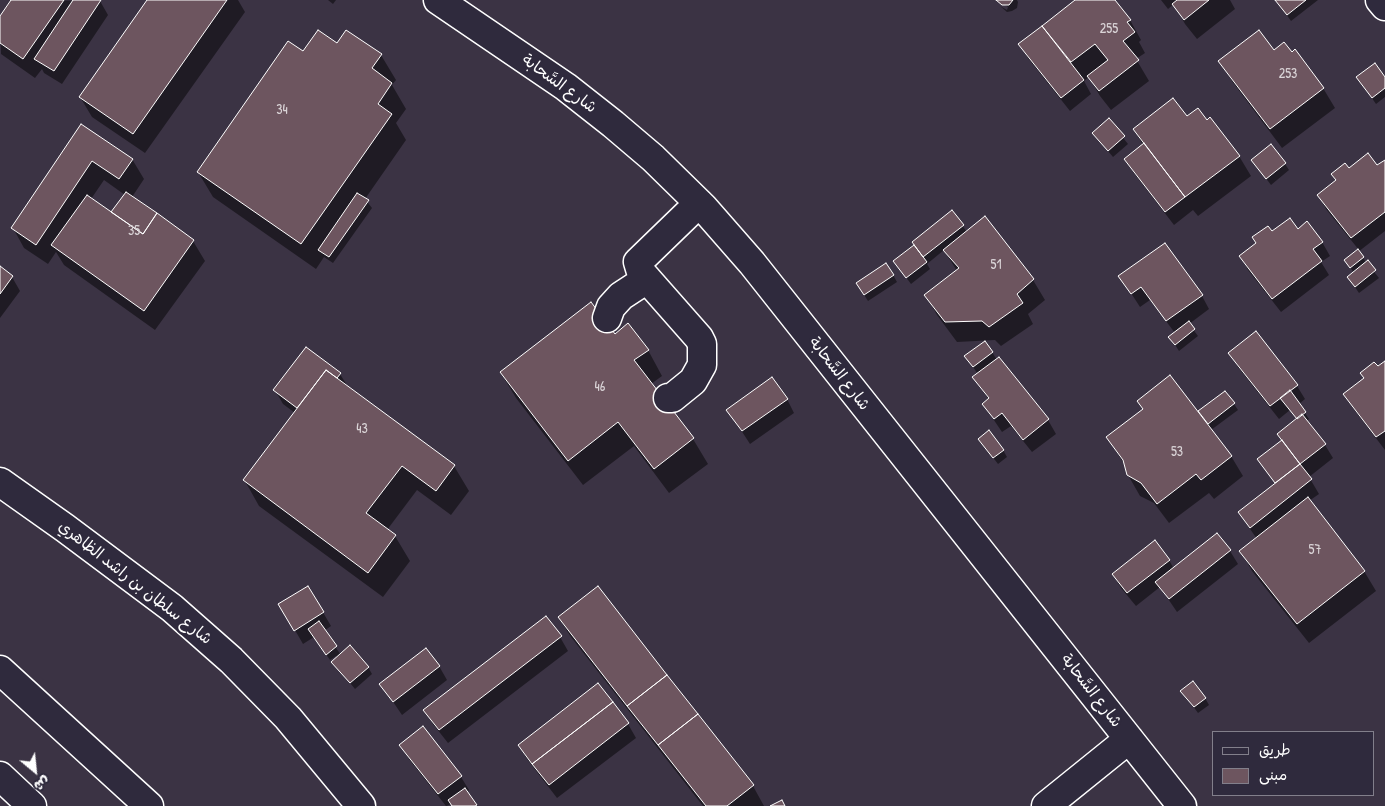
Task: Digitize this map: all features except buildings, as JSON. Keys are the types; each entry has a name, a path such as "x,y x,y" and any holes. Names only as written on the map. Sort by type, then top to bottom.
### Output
{"street":[{"name":"شارع السَّحابة","path":"438,0 473,10 653,158 699,203 752,263 1182,806"},
{"path":"1380,0 1385,6"},
{"path":"668,398 672,398 694,381 702,365 702,344 699,338 641,272 638,262 699,203"},
{"path":"607,318 611,307 621,296 647,279"},
{"name":"شارع سلطان بن راشد الظاهري","path":"0,482 66,528 172,608 231,660 288,718 361,806"},
{"path":"0,670 149,806"},
{"path":"1046,806 1130,739"},
{"path":"0,776 32,806"}]}
